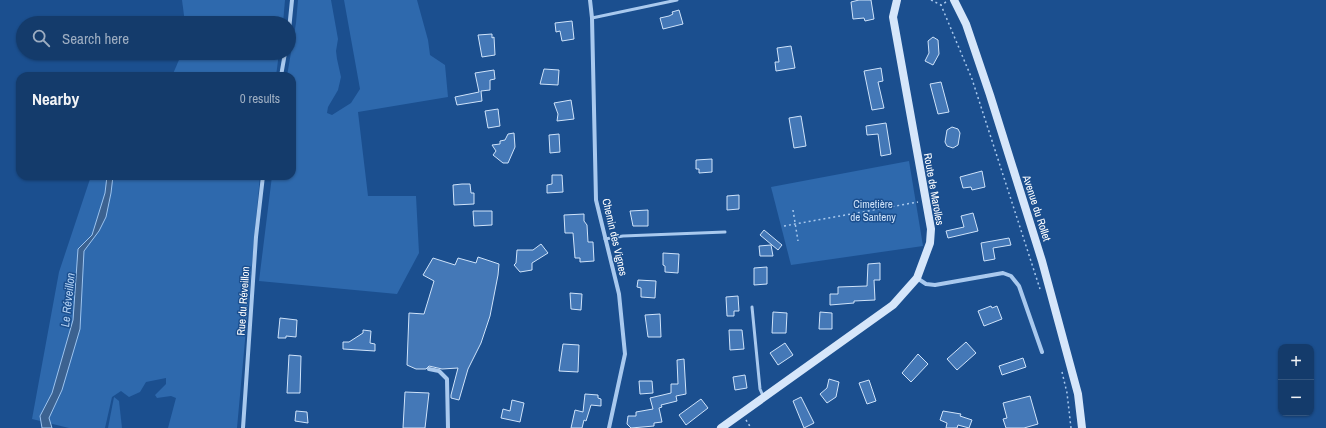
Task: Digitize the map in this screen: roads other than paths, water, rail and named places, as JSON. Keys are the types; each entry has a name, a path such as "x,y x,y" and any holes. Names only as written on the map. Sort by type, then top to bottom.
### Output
{"street":[{"path":"290,16 292,0"},
{"name":"Chemin des Vignes","path":"590,0 592,18 596,200 619,294 625,354 609,428"},
{"name":"Route de Marolles","path":"721,428 893,305 917,278 930,243 931,229 893,17 897,0"},
{"name":"Avenue du Rollet","path":"954,0 966,24 1042,261 1078,394 1082,428"},
{"path":"282,72 284,60"},
{"name":"Rue du Réveillon","path":"243,428 256,237 263,180"},
{"path":"917,278 926,284 935,285 1003,273 1011,276 1019,286 1042,352"},
{"path":"429,369 439,372 447,379 448,428"}],"lane":[{"path":"592,18 677,0"},
{"path":"605,239 623,236 725,232"},
{"path":"752,307 760,388 764,398"}],"park label":[{"name":"Cimetière de Santeny","path":"873,210"}],"water label":[{"name":"Le Réveillon","path":"68,300"}]}
